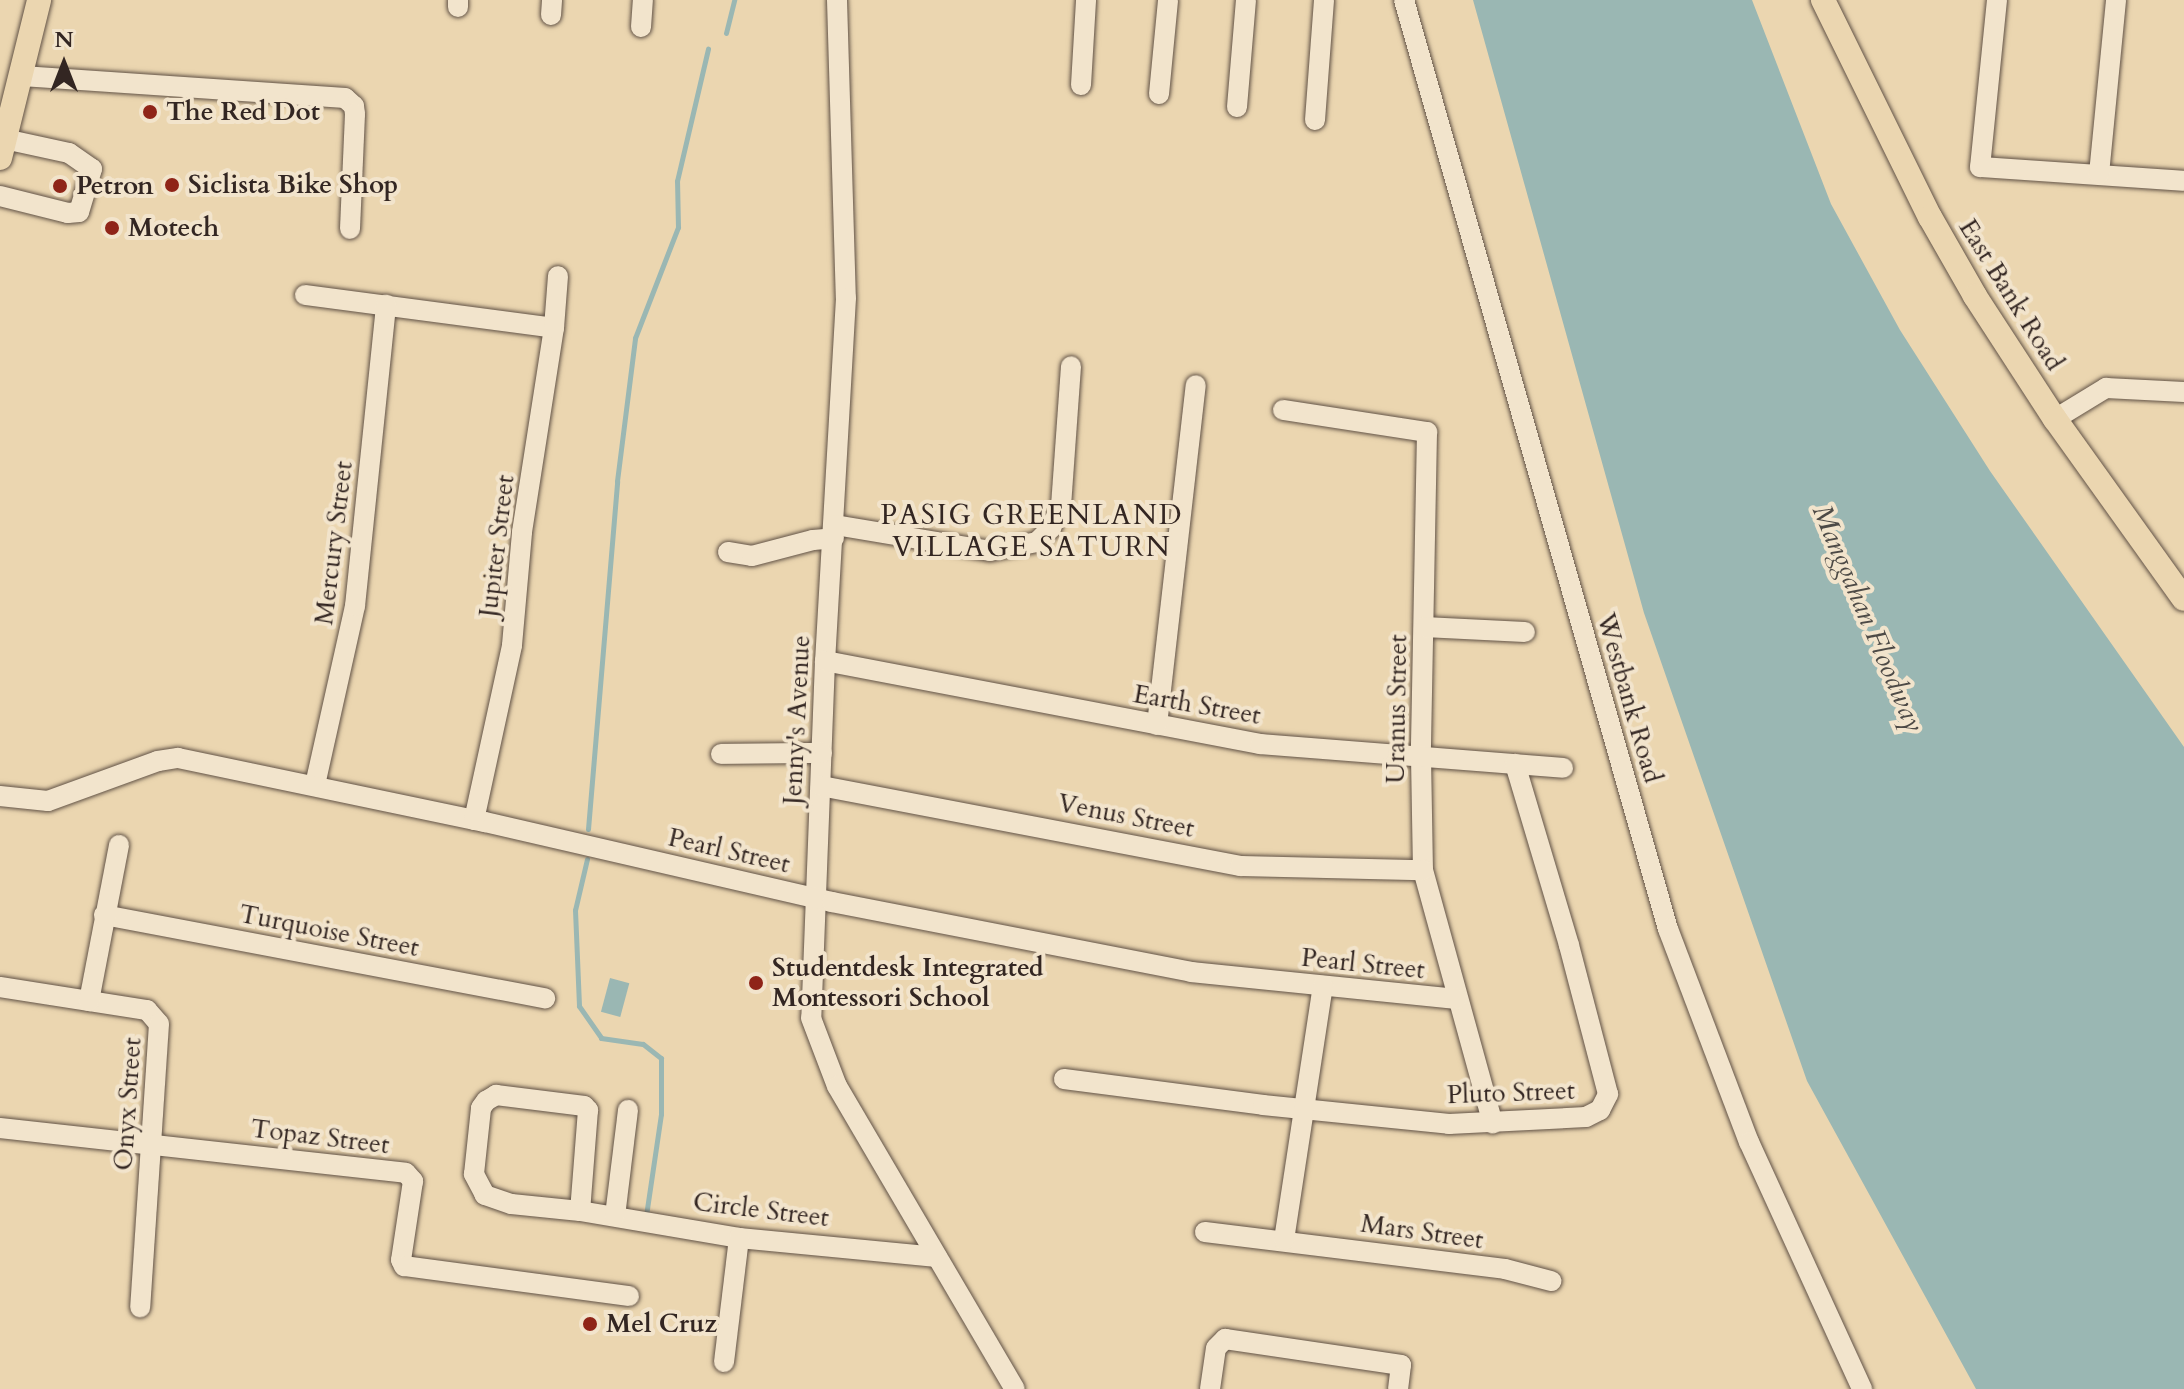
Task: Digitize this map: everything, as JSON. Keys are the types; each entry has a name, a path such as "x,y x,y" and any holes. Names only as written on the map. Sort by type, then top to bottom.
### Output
{"main road":[{"path":"3,149 39,0"},
{"name":"East Bank Road","path":"1823,0 1930,217 1975,296 2055,419 2184,599"}],"street":[{"path":"641,27 643,0"},
{"name":"Jenny's Avenue","path":"837,0 838,296 834,532 825,661 811,1018 833,1077 1015,1389"},
{"path":"1081,85 1086,0"},
{"path":"1159,94 1168,0"},
{"path":"1237,107 1246,0"},
{"path":"1315,120 1324,0"},
{"name":"Westbank Road","path":"1404,0 1668,929 1749,1142 1862,1389"},
{"path":"1997,0 1980,167 2184,181"},
{"path":"2099,174 2116,0"},
{"path":"22,76 345,98 354,106 355,114 350,229"},
{"path":"0,196 68,213 79,212 99,170 69,153 3,149"},
{"name":"Jupiter Street","path":"474,820 512,645 522,532 554,328 558,276"},
{"path":"305,295 554,328"},
{"name":"Mercury Street","path":"315,785 355,606 386,305"},
{"path":"728,552 752,556 834,532 990,551 1037,542 1051,528 1061,506 1071,366"},
{"path":"1157,725 1196,385"},
{"path":"2055,419 2106,388 2184,392"},
{"name":"Uranus Street","path":"1283,410 1427,432 1421,757 1423,870 1493,1124"},
{"path":"1424,627 1525,632"},
{"name":"Earth Street","path":"825,661 1260,744 1563,768"},
{"path":"721,754 822,753"},
{"name":"Pearl Street","path":"0,796 48,801 167,758 178,758 315,785 814,898 1191,972 1457,999"},
{"name":"Pluto Street","path":"1064,1079 1449,1124 1586,1117 1600,1110 1608,1094 1569,945 1515,764"},
{"name":"Venus Street","path":"821,786 1240,866 1423,870"},
{"path":"89,1001 119,845"},
{"name":"Turquoise Street","path":"104,915 545,998"},
{"path":"1284,1240 1323,986"},
{"name":"Onyx Street","path":"0,987 147,1010 159,1024 140,1307"},
{"name":"Circle Street","path":"580,1211 588,1110 584,1106 496,1095 486,1101 481,1108 474,1174 485,1195 511,1204 615,1216 739,1238 937,1257"},
{"path":"615,1216 628,1110"},
{"name":"Topaz Street","path":"0,1128 406,1173 413,1181 401,1260 404,1266 629,1296"},
{"name":"Mars Street","path":"1205,1232 1505,1269 1551,1281"},
{"path":"724,1362 739,1238"},
{"path":"1210,1389 1216,1348 1225,1339 1401,1365 1398,1389"}],"water":[{"name":"Manggahan Floodway","path":"1473,0 1752,0 1831,204 1900,330 1990,471 2184,747 2184,1389 1976,1389 1807,1081 1644,613"},
{"path":"610,978 629,983 620,1017 601,1012"}],"waterway":[{"path":"726,33 734,0"},
{"path":"588,829 617,481 635,338 678,227 677,181 708,49"},
{"path":"587,859 575,910 579,1006 601,1038 643,1044 661,1058 661,1114 646,1215"}],"place":[{"name":"The Red Dot","path":"150,112"},
{"name":"Siclista Bike Shop","path":"172,185"},
{"name":"Petron","path":"60,186"},
{"name":"Motech","path":"112,228"},
{"name":"Studentdesk Integrated Montessori School","path":"756,983"},
{"name":"Mel Cruz","path":"590,1324"}],"district":[{"name":"PASIG GREENLAND VILLAGE SATURN","path":"1032,531"}]}
